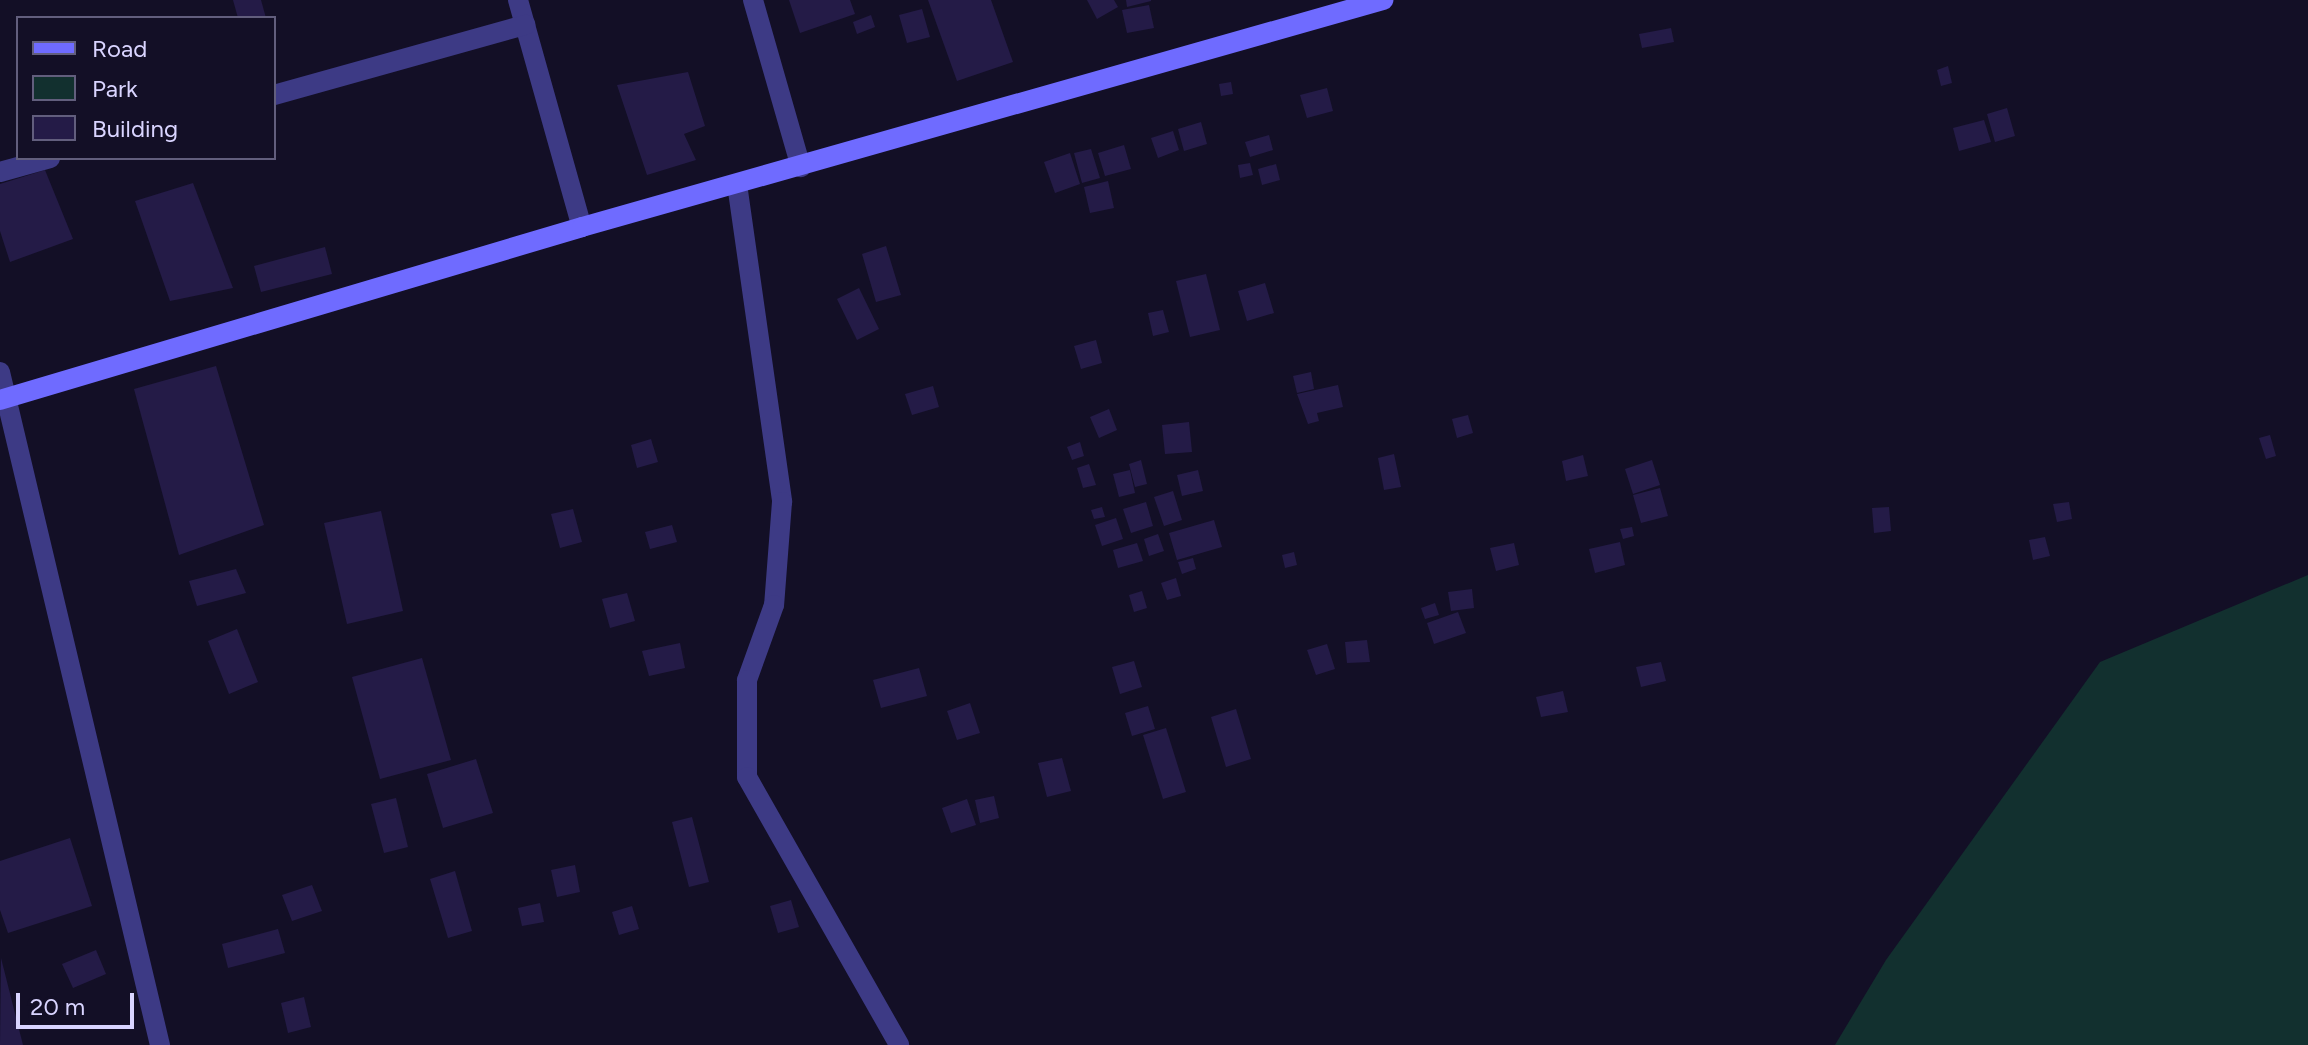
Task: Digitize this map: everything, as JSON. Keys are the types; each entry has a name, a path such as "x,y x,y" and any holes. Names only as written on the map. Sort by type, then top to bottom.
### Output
{"street":[{"path":"518,0 582,227"},
{"path":"753,0 801,167"},
{"path":"4,398 582,227 1383,0"},
{"path":"276,94 525,25"},
{"path":"0,172 43,160"},
{"path":"737,184 782,502 774,605 747,680 747,777 899,1045"},
{"path":"0,372 160,1045"}],"green space":[{"path":"2308,575 2308,1045 1835,1045 1886,960 2100,662"}],"building":[{"path":"233,0 261,0 265,16 237,16"},
{"path":"789,0 850,0 855,14 800,33"},
{"path":"928,0 991,0 1013,62 957,81"},
{"path":"1087,0 1114,0 1118,7 1097,19"},
{"path":"1126,0 1151,0 1151,1 1127,7"},
{"path":"1149,5 1154,28 1127,33 1122,10"},
{"path":"922,9 930,37 907,43 899,15"},
{"path":"871,15 875,27 857,34 853,22"},
{"path":"1671,28 1674,42 1642,48 1639,34"},
{"path":"1948,66 1952,83 1941,86 1937,70"},
{"path":"688,72 705,126 684,134 696,160 647,175 617,85"},
{"path":"1231,82 1233,94 1221,96 1219,84"},
{"path":"1327,88 1333,111 1307,118 1300,95"},
{"path":"2007,108 2015,136 1995,142 1987,114"},
{"path":"1984,120 1991,142 1959,151 1953,128"},
{"path":"1201,122 1207,144 1184,151 1178,129"},
{"path":"1173,131 1179,150 1158,158 1151,138"},
{"path":"1269,135 1273,150 1250,157 1245,142"},
{"path":"1124,145 1131,169 1105,176 1098,153"},
{"path":"1091,149 1100,178 1082,183 1074,153"},
{"path":"1070,153 1080,184 1055,193 1044,162"},
{"path":"1250,163 1253,175 1240,178 1238,165"},
{"path":"1276,164 1280,180 1262,185 1258,169"},
{"path":"45,170 73,239 10,262 0,231 0,184"},
{"path":"1108,181 1114,208 1090,213 1084,187"},
{"path":"193,183 233,288 170,301 135,201"},
{"path":"886,246 901,295 876,302 862,254"},
{"path":"325,247 332,274 261,292 254,266"},
{"path":"1206,274 1220,330 1190,337 1176,281"},
{"path":"1265,283 1274,313 1247,321 1238,291"},
{"path":"859,288 879,329 857,340 837,299"},
{"path":"1163,310 1169,332 1153,336 1148,313"},
{"path":"1096,340 1102,363 1081,369 1074,346"},
{"path":"216,366 264,525 179,555 134,389"},
{"path":"1311,372 1314,389 1297,393 1293,376"},
{"path":"1338,385 1343,407 1317,413 1319,421 1308,424 1297,394"},
{"path":"933,386 939,407 912,415 905,394"},
{"path":"1109,409 1117,430 1099,438 1090,417"},
{"path":"1468,415 1473,433 1457,438 1452,419"},
{"path":"1189,422 1192,452 1165,454 1162,425"},
{"path":"2270,435 2276,456 2266,459 2259,438"},
{"path":"651,439 658,462 637,468 631,445"},
{"path":"1080,442 1084,456 1072,460 1067,447"},
{"path":"1394,454 1401,487 1384,490 1378,458"},
{"path":"1583,455 1588,476 1566,481 1562,461"},
{"path":"1141,460 1147,484 1135,487 1129,464"},
{"path":"1652,460 1660,485 1633,494 1625,469"},
{"path":"1089,464 1096,485 1083,488 1077,468"},
{"path":"1130,470 1135,493 1119,497 1113,474"},
{"path":"1198,470 1203,491 1182,496 1177,475"},
{"path":"1660,488 1668,516 1641,523 1633,495"},
{"path":"1173,491 1182,520 1164,526 1154,497"},
{"path":"1146,502 1153,526 1131,533 1123,509"},
{"path":"2069,502 2072,519 2057,522 2053,504"},
{"path":"1102,507 1105,517 1094,519 1091,510"},
{"path":"1889,507 1891,531 1874,533 1872,508"},
{"path":"573,509 582,542 560,548 551,514"},
{"path":"381,511 403,611 347,624 324,523"},
{"path":"1116,518 1123,539 1102,546 1095,525"},
{"path":"1214,520 1222,547 1177,560 1169,533"},
{"path":"672,525 677,542 650,549 645,532"},
{"path":"1632,527 1634,536 1623,539 1620,529"},
{"path":"1158,534 1164,551 1149,556 1144,539"},
{"path":"2045,537 2050,556 2033,560 2029,540"},
{"path":"1620,542 1625,565 1595,573 1589,549"},
{"path":"1137,543 1143,561 1118,568 1113,550"},
{"path":"1514,543 1519,565 1496,571 1490,548"},
{"path":"1294,552 1297,565 1285,568 1282,555"},
{"path":"1193,558 1196,569 1182,574 1178,562"},
{"path":"236,569 246,593 197,606 189,581"},
{"path":"1176,578 1181,596 1167,600 1161,583"},
{"path":"1472,589 1474,608 1451,611 1448,592"},
{"path":"1142,591 1147,608 1134,612 1129,595"},
{"path":"627,593 635,621 610,628 602,599"},
{"path":"1435,603 1439,615 1425,619 1421,608"},
{"path":"1458,612 1466,633 1434,644 1427,623"},
{"path":"237,629 258,682 229,694 208,641"},
{"path":"1367,640 1370,662 1347,663 1345,642"},
{"path":"680,643 685,668 649,676 642,651"},
{"path":"1327,644 1335,669 1316,675 1307,650"},
{"path":"422,658 451,760 380,779 352,677"},
{"path":"1134,661 1142,687 1120,694 1112,667"},
{"path":"1661,662 1666,681 1641,687 1636,667"},
{"path":"919,668 927,696 881,708 873,680"},
{"path":"1563,691 1568,712 1541,717 1536,697"},
{"path":"970,703 980,733 957,740 947,711"},
{"path":"1148,706 1155,729 1132,736 1125,713"},
{"path":"1236,709 1251,759 1226,767 1211,717"},
{"path":"1166,728 1186,792 1163,799 1143,735"},
{"path":"1062,758 1071,791 1047,797 1038,763"},
{"path":"476,759 493,813 443,828 427,774"},
{"path":"994,796 999,818 980,823 975,800"},
{"path":"396,798 408,847 384,853 371,804"},
{"path":"967,799 976,825 951,833 942,808"},
{"path":"692,817 709,882 689,887 672,822"},
{"path":"70,838 92,906 8,933 0,910 0,861"},
{"path":"575,865 580,892 557,897 551,870"},
{"path":"455,871 472,931 448,938 430,879"},
{"path":"312,885 322,911 292,921 282,895"},
{"path":"791,900 799,927 778,933 770,906"},
{"path":"540,903 544,922 522,926 518,908"},
{"path":"632,906 639,929 619,935 612,912"},
{"path":"278,929 285,953 228,968 222,944"},
{"path":"96,950 106,974 73,988 62,964"},
{"path":"1,958 23,1045 0,1045"},
{"path":"304,997 311,1027 288,1033 281,1003"}]}
